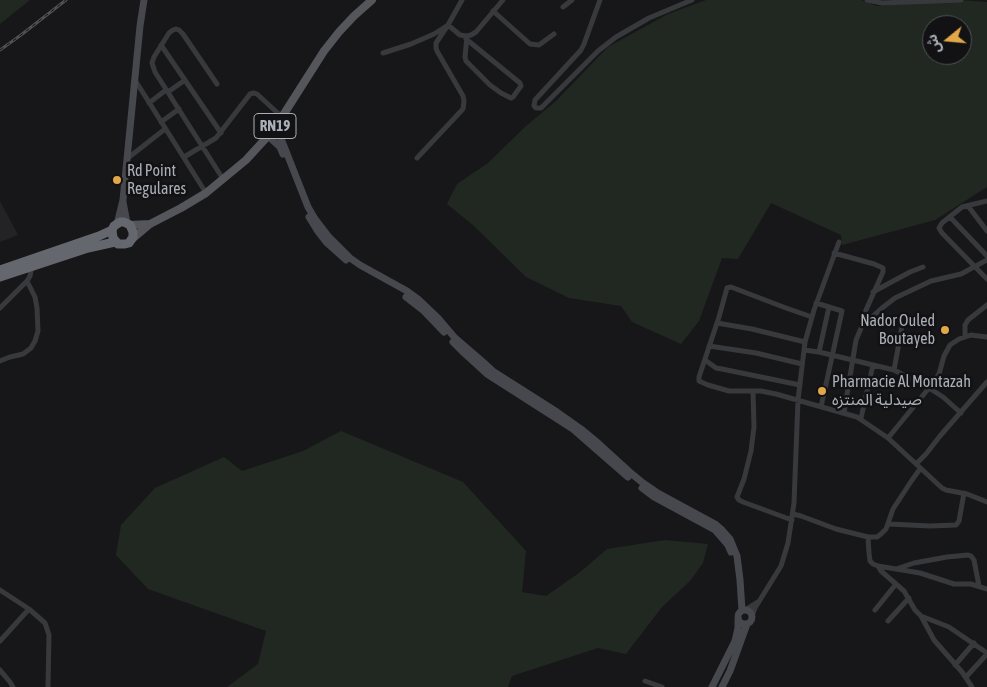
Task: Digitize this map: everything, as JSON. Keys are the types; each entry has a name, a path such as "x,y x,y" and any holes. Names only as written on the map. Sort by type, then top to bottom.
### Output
{"highway":[{"name":"RN19","path":"0,270 91,240 120,222 128,224"},
{"path":"0,277 88,248 115,242 128,243 134,232 128,224"},
{"path":"114,227 111,234 115,242"}],"main road":[{"name":"RN19","path":"131,240 150,224 206,193 246,160 282,117 338,32 372,0"},
{"name":"RN19","path":"128,224 150,224"}],"street":[{"path":"114,227 123,200 144,0"},
{"path":"417,158 463,109 463,96 436,48 436,43 462,0"},
{"path":"448,25 467,38 520,83 521,86 511,98 490,84 466,61 465,57 467,38 476,32 503,0"},
{"path":"563,7 572,0"},
{"path":"600,0 581,50 535,100 534,106 536,108 541,108 598,51 616,37 649,18 692,0"},
{"path":"867,0 882,3 961,0"},
{"path":"493,12 530,44 540,45 554,34"},
{"path":"383,53 424,39 448,25"},
{"path":"217,84 183,34 179,30 173,30 169,33 154,57 152,63 154,72 223,179"},
{"path":"161,45 221,133"},
{"path":"135,80 206,193"},
{"path":"149,103 185,80"},
{"path":"184,157 216,138 247,98 254,93 282,117"},
{"path":"161,122 178,109"},
{"path":"128,158 165,129"},
{"path":"273,129 280,136 281,145 315,219 328,236 350,258 418,299 455,338 494,372 581,429 643,483 715,524 730,538 737,556 742,624 747,624"},
{"path":"268,136 281,145"},
{"path":"123,200 128,224"},
{"path":"987,201 960,208 940,225 940,230 987,278"},
{"path":"968,206 987,231"},
{"path":"862,326 895,298 931,282 961,274 987,258 950,217"},
{"path":"722,687 730,671 747,624 751,621 759,602 784,560 793,517 798,400 805,342 816,303 839,242"},
{"path":"834,253 882,267 883,272 873,292 857,336 844,413"},
{"path":"0,308 28,281 32,266"},
{"path":"873,292 923,267"},
{"path":"0,361 23,354 31,348 35,341 38,331 37,308 35,297 28,281"},
{"path":"812,316 729,287 726,290 699,378 700,382 729,391 761,391 776,394 861,418 888,438 942,488 964,493 987,502"},
{"path":"816,303 842,310 821,407"},
{"path":"964,337 965,325 968,320 987,305"},
{"path":"818,352 829,307"},
{"path":"894,370 903,321"},
{"path":"717,323 762,331 805,342"},
{"path":"888,438 939,374 946,350 953,342 975,335 987,337"},
{"path":"709,346 756,353 802,364"},
{"path":"804,350 894,370 929,388 943,397 961,413"},
{"path":"705,360 722,370 800,385"},
{"path":"861,418 873,365"},
{"path":"753,391 754,427 751,451 737,497 739,500 793,517 801,516 836,529 872,538 880,535 886,529 894,509 926,454 987,382"},
{"path":"889,524 956,525 959,521 964,493"},
{"path":"868,537 869,558 872,563 878,566 920,574 954,584 971,584 987,589"},
{"path":"896,569 914,563 968,555 974,560 979,586"},
{"path":"878,566 881,571 904,591 915,610 921,616 949,626 987,654 966,677"},
{"path":"874,610 896,584"},
{"path":"0,590 29,609 42,620 48,630 48,687"},
{"path":"888,621 909,598"},
{"path":"712,687 734,641 741,614 759,602"},
{"path":"0,641 29,609"},
{"path":"741,614 749,612 752,616"},
{"path":"921,616 934,640 966,677 972,687"},
{"path":"955,665 974,644"},
{"path":"0,670 13,687"},
{"path":"645,681 662,687"}],"shaded area":[{"path":"0,0 30,0 0,24"},
{"path":"706,0 861,0 877,6 959,0 987,2 987,187 935,220 842,245 841,235 771,203 738,259 722,258 699,321 681,344 632,322 621,306 569,298 526,277 474,226 447,204 457,184 488,163 526,126 556,101 608,47 668,14"},
{"path":"0,201 18,235 0,242"},
{"path":"341,431 463,482 526,551 522,592 546,596 579,573 607,549 665,540 708,544 703,563 690,581 662,607 626,654 598,648 512,676 508,687 227,687 258,664 266,631 148,589 116,555 121,525 155,488 224,457 242,471 303,451"}],"railway":[{"path":"0,50 66,0"}],"place":[{"name":"Rd Point Regulares","path":"117,180"},
{"name":"Nador Ouled Boutayeb","path":"945,330"},
{"name":"Pharmacie Al Montazah صيدلية المنتزه","path":"822,391"}]}
